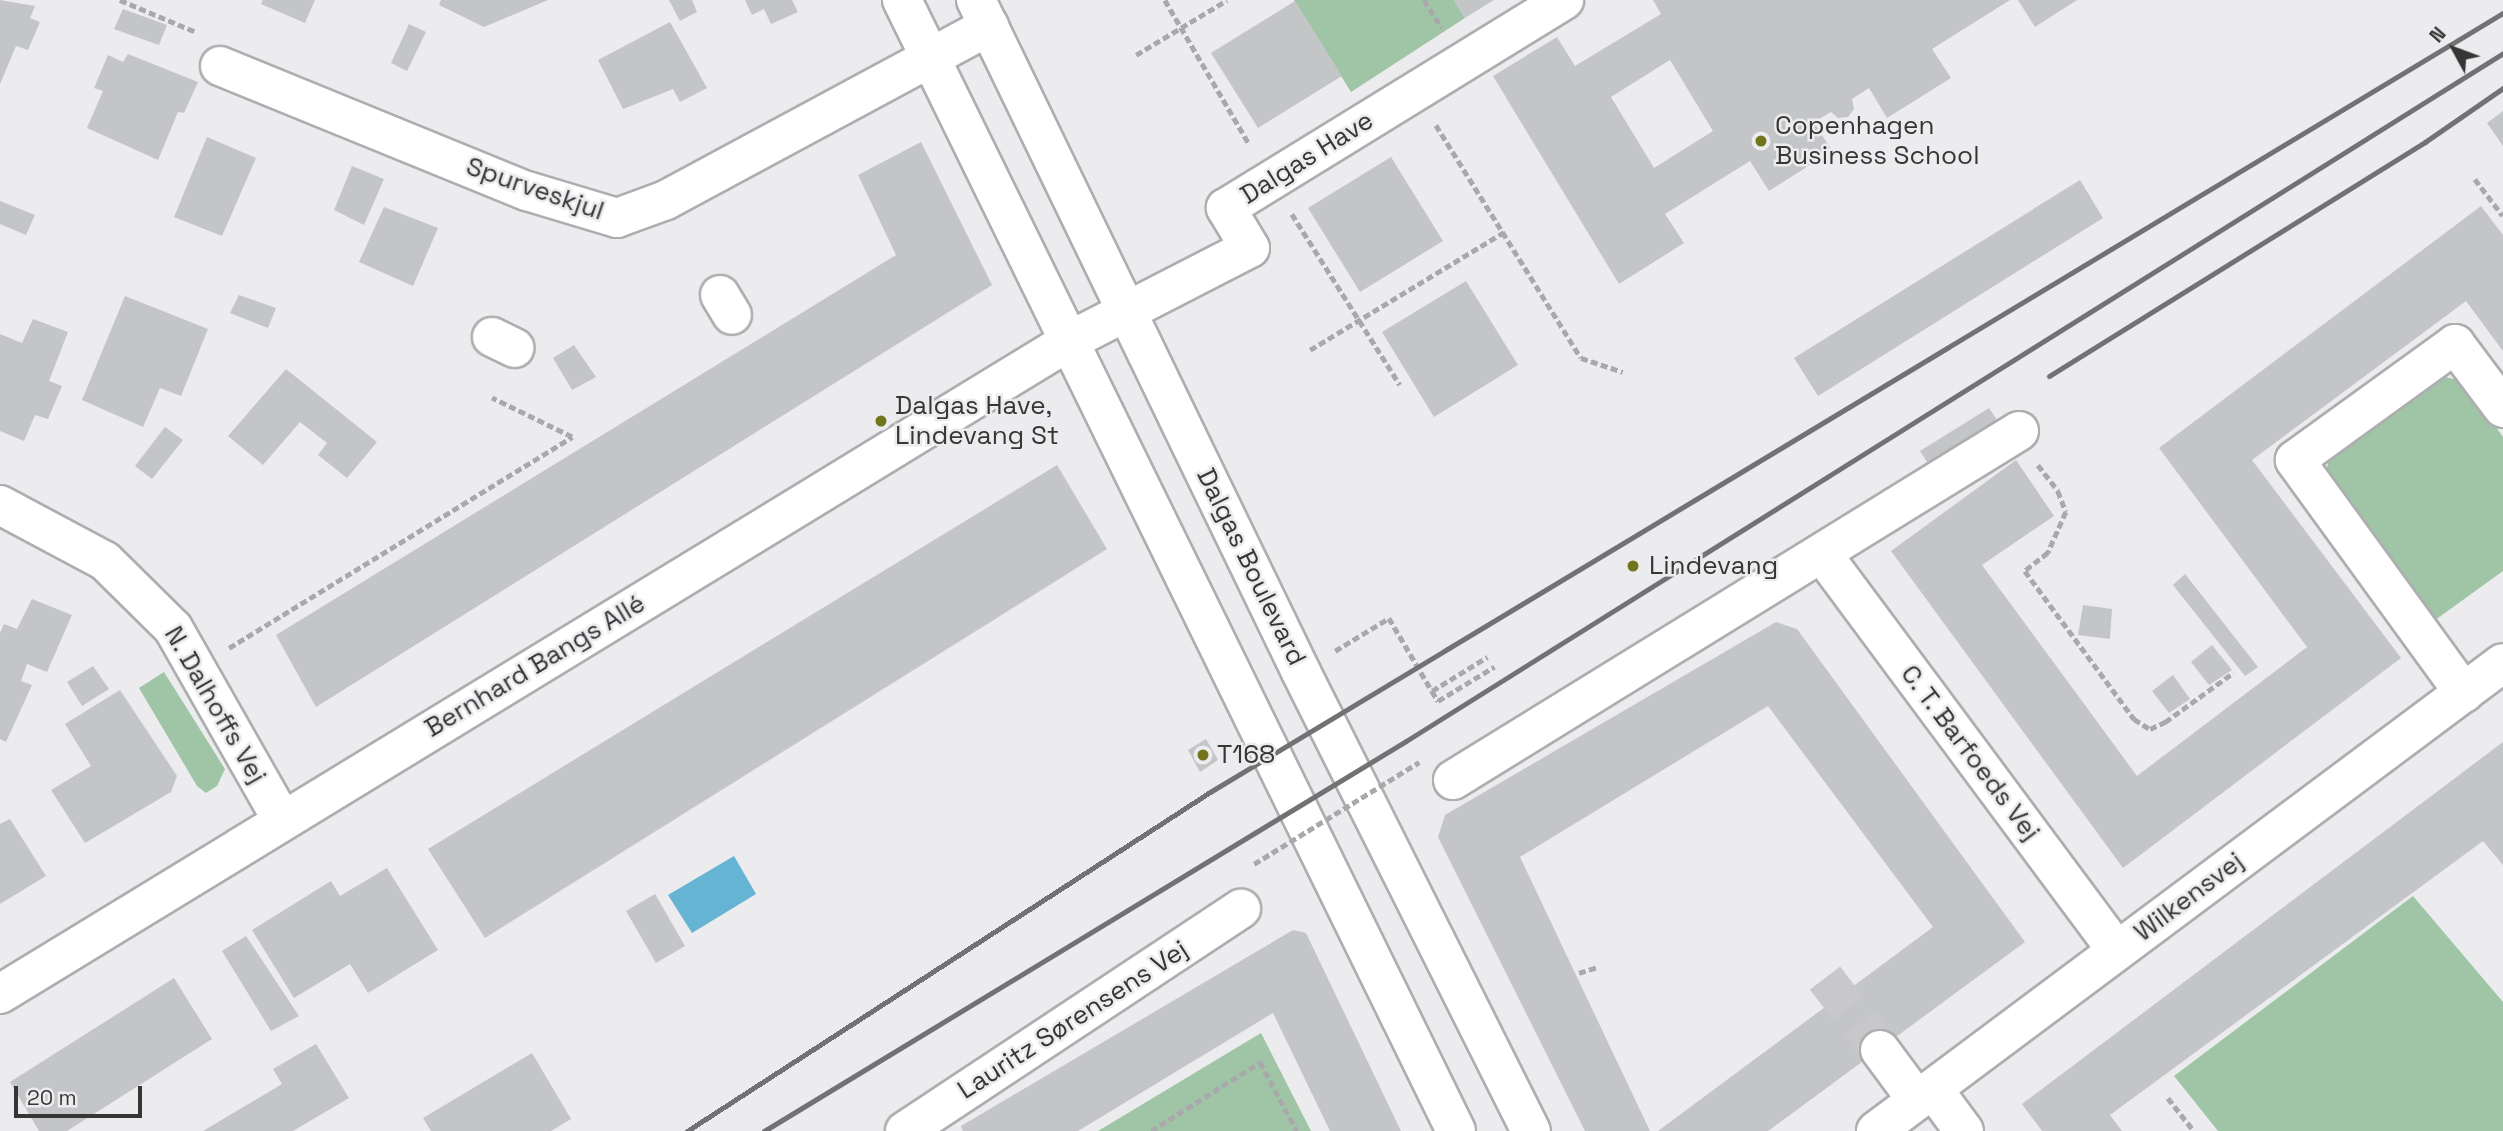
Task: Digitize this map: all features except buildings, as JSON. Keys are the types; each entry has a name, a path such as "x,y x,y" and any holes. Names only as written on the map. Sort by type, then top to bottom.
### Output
{"street":[{"path":"902,0 1071,340 1456,1131"},
{"name":"Dalgas Have","path":"1071,340 1250,248 1226,208 1564,0"},
{"name":"Spurveskjul","path":"220,66 527,191 617,218 666,200 930,57 983,13"},
{"name":"Dalgas Boulevard","path":"983,13 1301,672 1531,1131"},
{"name":"Bernhard Bangs Allé","path":"0,994 1071,340"},
{"path":"2464,692 2295,460 2455,344 2503,408"},
{"path":"1453,780 1823,555 2016,433"},
{"name":"N. Dalhoffs Vej","path":"0,505 105,561 173,628 282,820"},
{"name":"C. T. Barfoeds Vej","path":"1823,555 2117,951"},
{"name":"Wilkensvej","path":"1876,1131 2503,663"},
{"name":"Lauritz Sørensens Vej","path":"905,1131 1241,909"},
{"path":"1880,1050 1964,1131"}],"path":[{"path":"120,0 228,46 220,66"},
{"path":"1136,55 1227,0"},
{"path":"1415,92 1581,358 1623,372"},
{"path":"2475,180 2503,216"},
{"path":"1310,350 1504,232"},
{"path":"196,668 572,437 492,398"},
{"path":"2016,433 2058,491 2066,512 2048,553 2025,571 2134,719 2150,729 2165,722 2233,673"},
{"path":"1301,672 1389,618 1438,701 1494,667"},
{"path":"1432,691 1487,657"},
{"path":"1254,863 1419,762"},
{"path":"1578,973 1597,967"},
{"path":"1151,1131 1260,1062 1297,1131"},
{"path":"2168,1098 2194,1131"}],"green space":[{"path":"1294,0 1454,0 1465,18 1351,92"},
{"path":"2436,375 2463,381 2503,437 2503,571 2431,623 2324,483 2330,453"},
{"path":"164,672 225,769 217,786 206,793 197,786 139,688"},
{"path":"2413,896 2503,1002 2503,1131 2218,1131 2174,1076"},
{"path":"1261,1033 1311,1131 1098,1131"}],"water":[{"path":"734,856 756,894 692,933 668,895"}],"tunnel":[{"path":"1825,978 1880,1050"}],"railway":[{"path":"687,1131 1210,792 2503,13"},
{"path":"764,1131 1406,741 2503,53"},
{"path":"2049,376 2425,142 2503,88"}],"place":[{"name":"Copenhagen Business School","path":"1761,141"},
{"name":"Dalgas Have, Lindevang St","path":"881,421"},
{"name":"Lindevang","path":"1633,566"},
{"name":"T168","path":"1203,755"}]}
